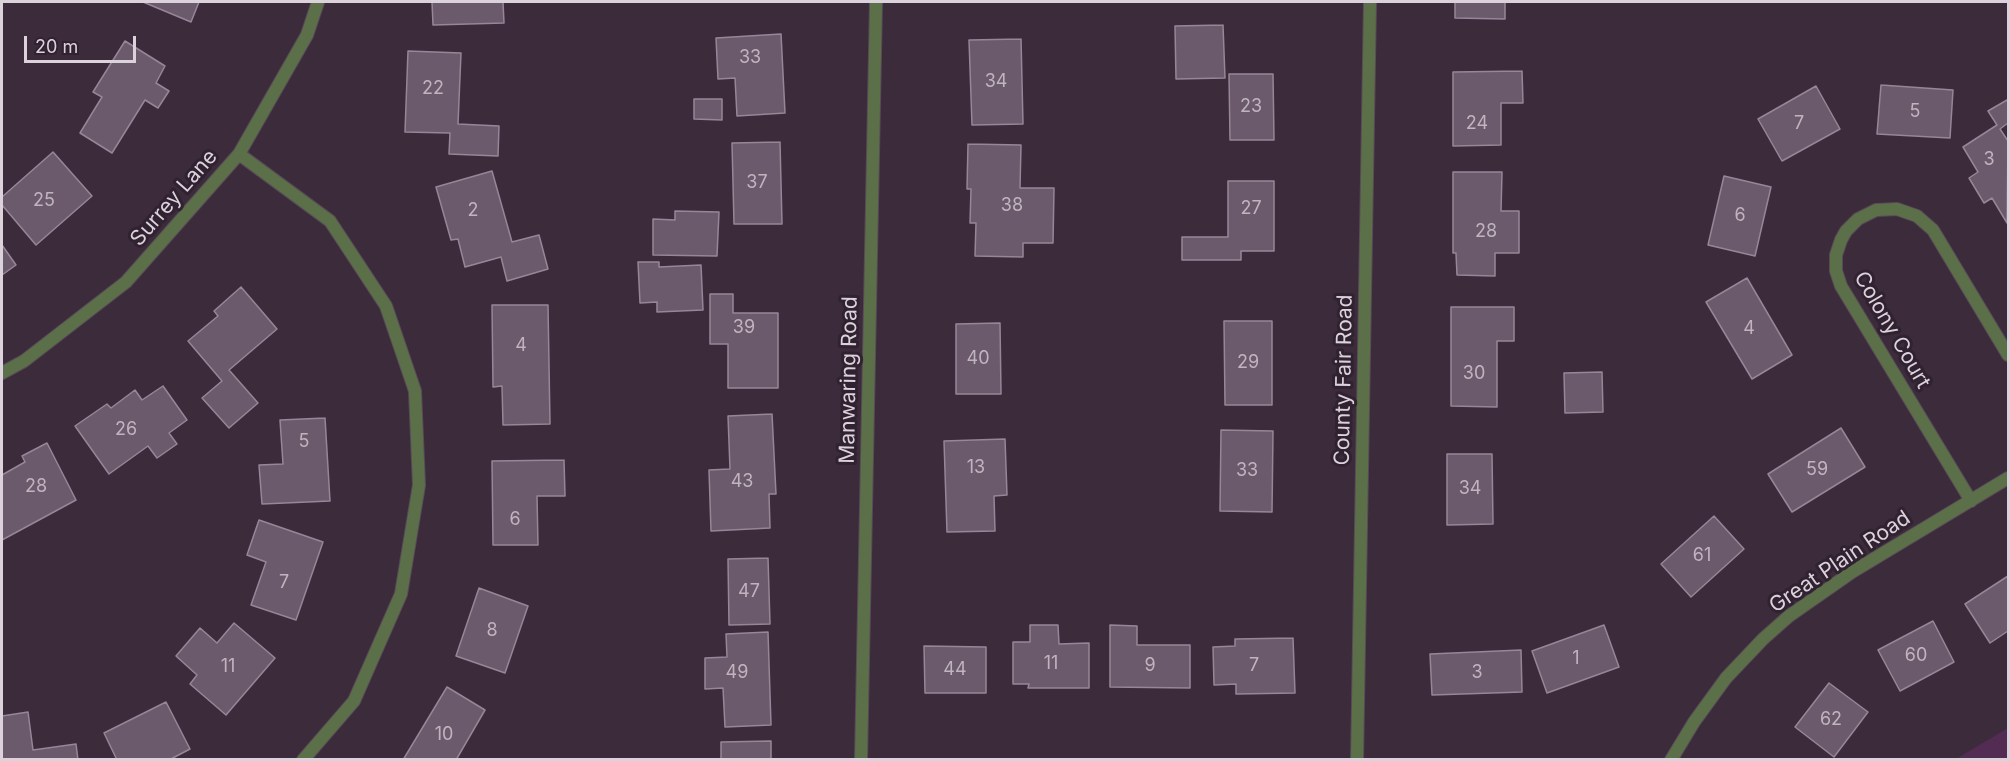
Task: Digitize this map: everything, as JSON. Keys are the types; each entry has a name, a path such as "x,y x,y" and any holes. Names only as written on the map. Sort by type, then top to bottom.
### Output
{"street":[{"name":"Surrey Lane","path":"2,373 24,361 126,282 239,154 307,34 318,2"},
{"name":"Manwaring Road","path":"861,759 876,2"},
{"name":"County Fair Road","path":"1357,759 1370,2"},
{"path":"239,154 330,221 386,306 415,391 419,485 401,594 354,700 303,759"},
{"name":"Colony Court","path":"1971,501 1841,286 1836,271 1836,255 1840,240 1846,231 1857,219 1876,210 1897,209 1917,216 1933,230 2008,355"},
{"name":"Great Plain Road","path":"1671,759 1726,678 1743,658 1780,623 1823,591 2008,478"}],"shaded area":[{"path":"2008,728 2008,759 1956,759"}],"building":[{"path":"143,2 199,2 191,22"},
{"path":"432,2 503,2 504,23 433,25"},
{"path":"1455,2 1505,2 1505,19 1455,18"},
{"path":"1223,25 1225,78 1176,79 1175,26"},
{"path":"781,34 785,113 737,116 735,78 718,79 716,38"},
{"path":"1021,39 1023,124 972,125 969,40"},
{"path":"125,41 165,66 156,83 169,91 158,108 145,100 112,153 80,133 102,97 93,92"},
{"path":"408,51 461,53 458,124 499,126 498,156 449,154 450,133 405,132"},
{"path":"1522,71 1523,103 1501,103 1501,145 1453,146 1453,72"},
{"path":"1229,74 1273,74 1274,140 1230,140"},
{"path":"1881,85 1953,90 1950,138 1877,134"},
{"path":"1816,86 1840,129 1782,161 1758,119"},
{"path":"694,99 722,99 722,120 694,119"},
{"path":"2007,100 2008,123 2000,129 2008,141 2007,223 1992,198 1984,203 1969,178 1978,172 1963,147 1997,125 1988,111"},
{"path":"780,142 782,224 734,224 732,143"},
{"path":"968,144 1021,145 1020,188 1054,188 1053,243 1023,243 1023,257 975,256 976,223 970,223 971,189 967,189"},
{"path":"53,152 92,196 36,245 2,205 2,197"},
{"path":"492,171 512,242 539,235 548,269 507,281 501,257 465,267 458,239 451,240 436,187"},
{"path":"1453,172 1502,172 1501,211 1519,211 1519,253 1495,253 1495,276 1457,275 1456,253 1453,253"},
{"path":"1724,176 1771,187 1755,256 1708,245"},
{"path":"1228,181 1274,181 1274,251 1241,251 1241,260 1182,260 1182,237 1228,237"},
{"path":"675,211 719,212 717,256 653,255 653,219 675,220"},
{"path":"2,245 16,265 2,275"},
{"path":"638,262 659,262 659,267 701,265 703,310 657,312 657,302 640,303"},
{"path":"1747,278 1792,355 1752,379 1706,302"},
{"path":"241,287 277,329 229,370 258,403 229,428 202,398 222,381 188,341 218,316 214,311"},
{"path":"710,294 733,294 733,313 778,313 778,388 728,388 728,344 710,344"},
{"path":"492,305 548,305 550,424 503,425 502,386 493,387"},
{"path":"1451,307 1514,307 1514,341 1497,341 1497,407 1451,406"},
{"path":"1224,321 1272,321 1272,405 1225,405"},
{"path":"1000,323 1001,394 956,394 956,324"},
{"path":"1602,372 1603,412 1565,413 1564,373"},
{"path":"163,386 187,420 169,433 177,444 157,458 148,446 109,474 75,426 107,404 111,408 135,390 142,400"},
{"path":"772,414 776,494 769,494 770,528 711,531 709,470 730,469 728,416"},
{"path":"325,418 330,501 262,504 259,465 283,464 280,420"},
{"path":"1841,428 1865,467 1792,512 1768,474"},
{"path":"1221,430 1273,431 1272,512 1220,511"},
{"path":"1005,439 1007,495 994,496 995,531 947,532 944,441"},
{"path":"47,443 76,500 2,540 2,475 25,462 22,456"},
{"path":"1447,454 1492,454 1493,524 1447,525"},
{"path":"564,460 565,496 537,496 538,545 493,545 492,461"},
{"path":"1714,516 1744,549 1691,597 1661,564"},
{"path":"259,520 323,542 296,620 251,605 266,562 247,555"},
{"path":"768,558 770,624 729,625 728,559"},
{"path":"2008,576 2008,631 1990,643 1965,604"},
{"path":"479,588 528,606 505,673 456,656"},
{"path":"1933,621 1954,662 1900,691 1878,650"},
{"path":"234,623 275,658 226,715 190,684 197,675 176,656 200,628 217,643"},
{"path":"1030,625 1058,625 1059,644 1089,643 1089,688 1028,688 1029,684 1013,684 1013,642 1030,642"},
{"path":"1110,625 1137,626 1137,645 1190,645 1190,688 1110,687"},
{"path":"1604,625 1619,667 1547,693 1532,651"},
{"path":"768,632 771,725 725,727 723,688 705,689 705,658 727,657 726,634"},
{"path":"1293,638 1295,693 1236,694 1236,684 1214,685 1213,647 1235,646 1235,639"},
{"path":"924,646 986,647 986,693 925,693"},
{"path":"1521,650 1522,692 1432,695 1430,654"},
{"path":"1829,683 1868,712 1834,757 1795,727"},
{"path":"447,687 485,710 456,760 403,760"},
{"path":"166,702 190,749 169,760 117,760 104,733"},
{"path":"28,712 33,750 76,744 78,760 2,760 2,716"},
{"path":"771,741 771,760 721,760 721,742"}]}
